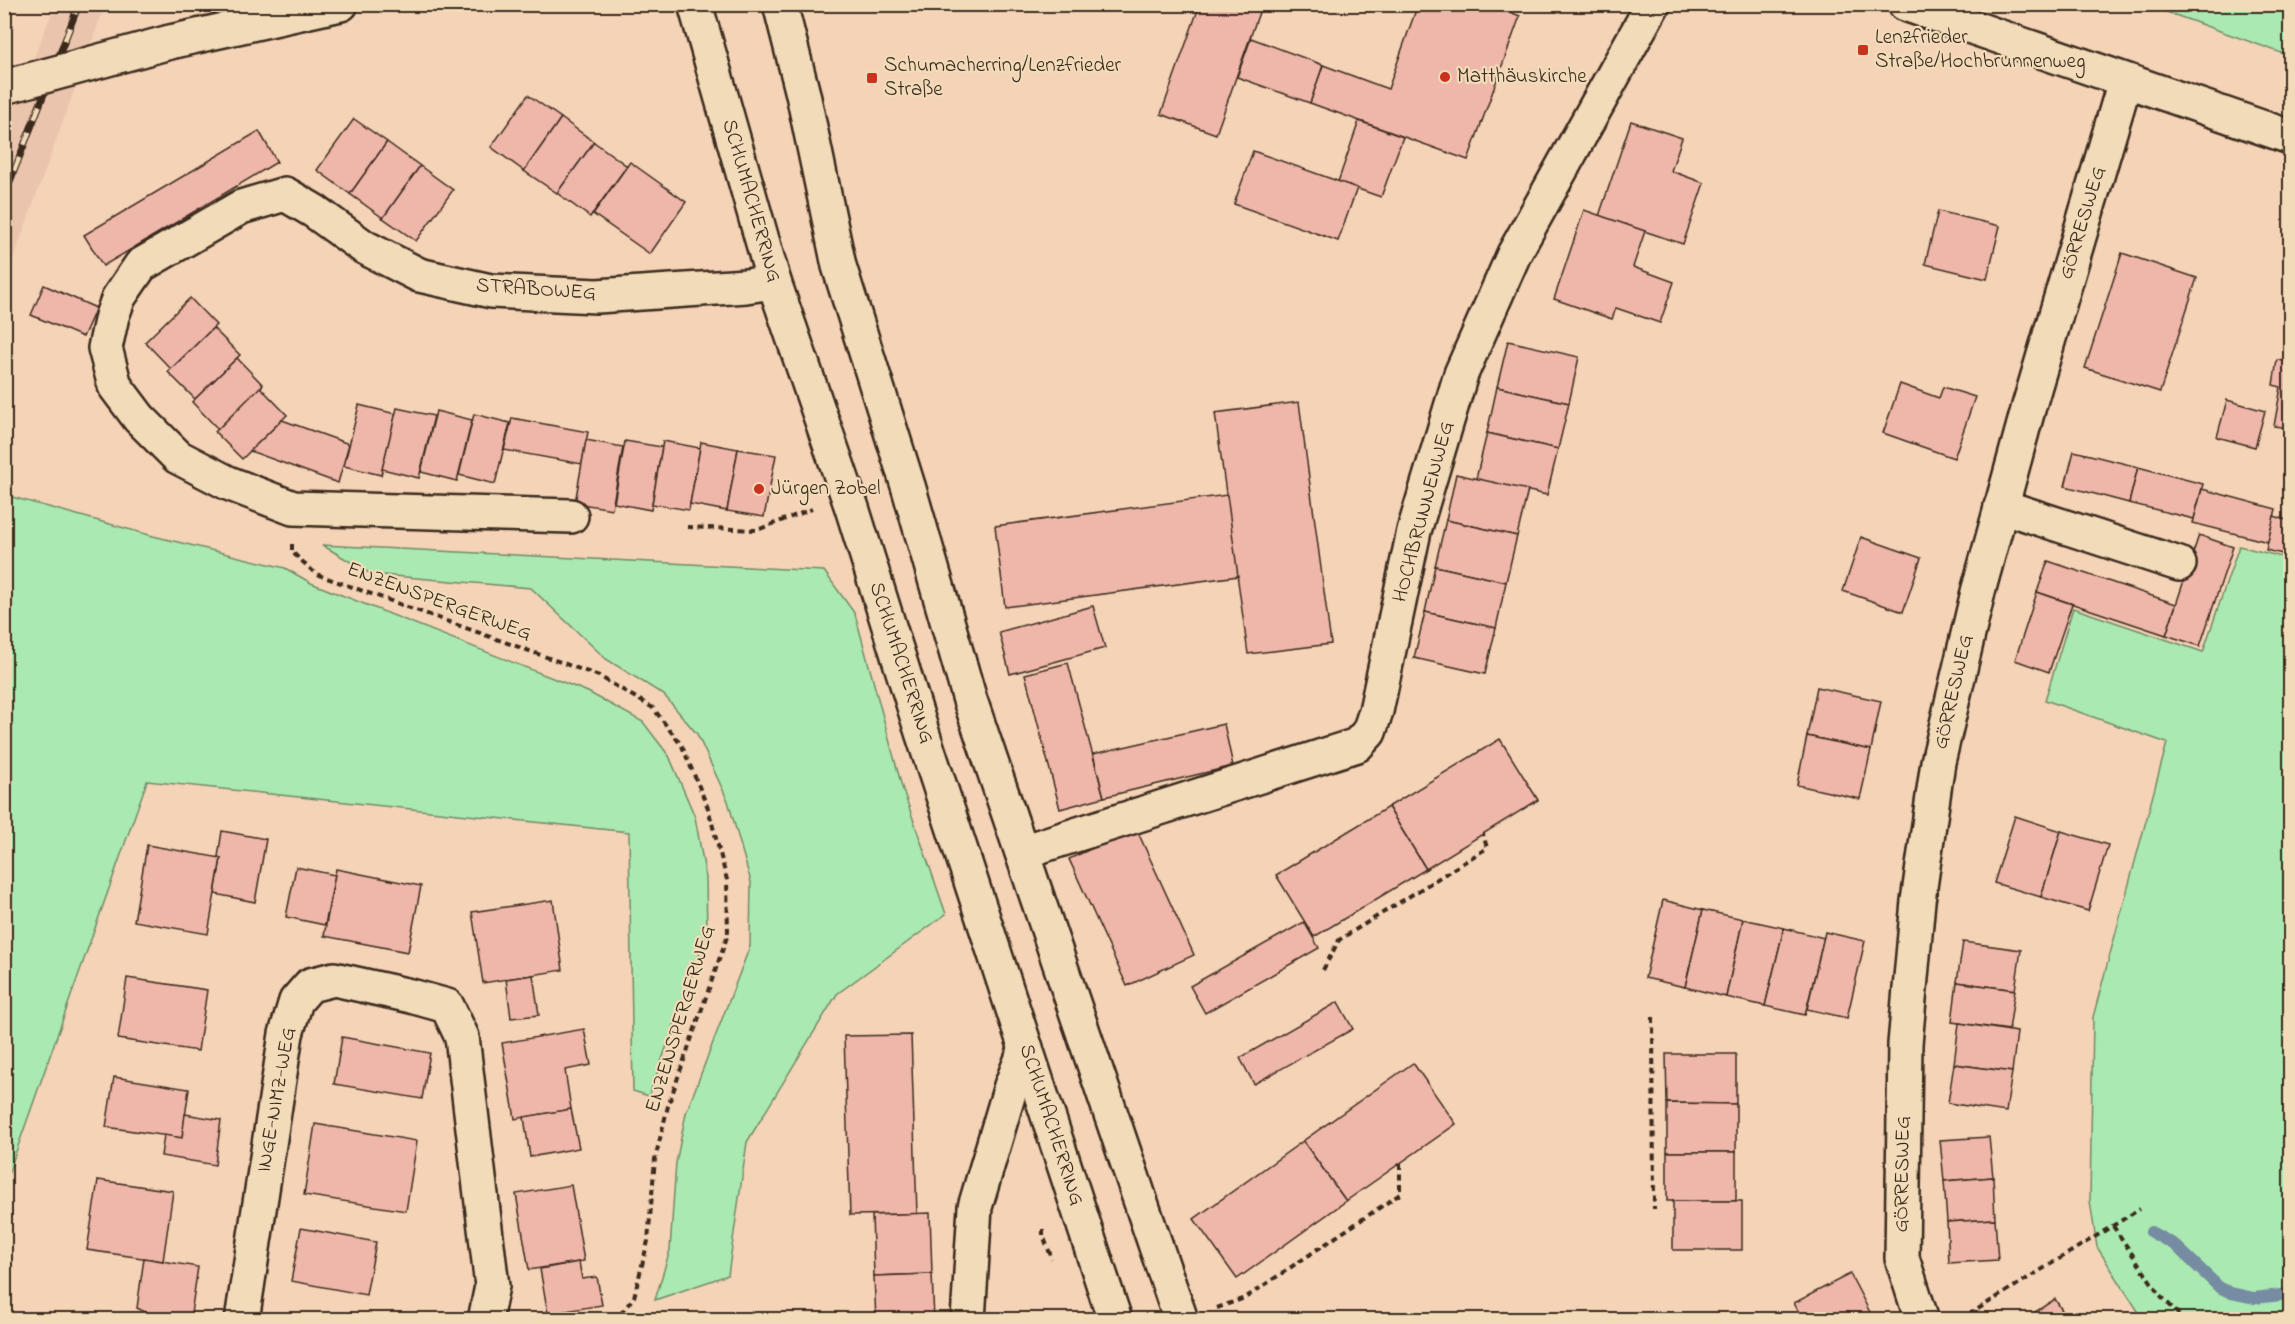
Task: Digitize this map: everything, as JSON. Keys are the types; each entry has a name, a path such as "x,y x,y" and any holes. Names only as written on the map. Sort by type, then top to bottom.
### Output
{"street":[{"path":"4,87 170,42 341,4"},
{"name":"SCHUMACHERRING","path":"695,4 774,282 852,508 922,732 1115,1320"},
{"path":"780,4 839,266 909,489 970,700 1022,852 1195,1315"},
{"name":"HOCHBRUNNENWEG","path":"1022,852 1357,744 1369,732 1376,711 1414,531 1461,374 1514,254 1653,4"},
{"path":"1905,4 2290,137"},
{"name":"GÖRRESWEG","path":"1922,1320 1902,1258 1905,1044 1918,901 1938,762 1977,592 2125,81"},
{"name":"STRABOWEG","path":"571,516 293,507 228,483 178,457 139,418 115,386 105,348 119,297 141,265 241,207 285,194 314,211 364,247 419,275 491,291 597,296 774,282"},
{"path":"2001,506 2179,564"},
{"name":"INGE-NIMZ-WEG","path":"242,1320 286,1034 296,1001 310,985 334,979 447,1006 462,1037 492,1286 485,1320"},
{"path":"968,1320 975,1207 1011,1086 1026,1048"}],"path":[{"name":"ENZENSPERGERWEG","path":"293,507 292,552 316,574 599,676 653,708 682,746 708,808 727,880 728,934 668,1107 655,1159 648,1241 634,1297 616,1320"},
{"path":"687,527 757,530 812,509"},
{"path":"1323,970 1339,940 1487,848 1484,834"},
{"path":"1653,1017 1654,1209"},
{"path":"1195,1315 1245,1298 1400,1194 1400,1163"},
{"path":"1960,1320 2140,1209"},
{"path":"2113,1226 2160,1295 2184,1320"}],"shaded area":[{"path":"55,5 105,5 5,282 5,129"}],"green space":[{"path":"2147,5 2290,5 2290,56"},
{"path":"5,495 153,536 285,568 311,583 588,692 643,722 669,756 695,817 706,878 707,933 649,1096 633,1091 629,832 147,781 5,1183"},
{"path":"322,545 824,571 855,614 902,787 946,914 837,994 747,1142 728,1275 655,1300 670,1250 676,1163 686,1113 750,946 751,882 728,801 697,734 664,695 606,659 531,588 371,574"},
{"path":"2239,546 2290,559 2290,1319 2143,1319 2097,1247 2090,1201 2093,1017 2167,743 2045,700 2073,608 2203,652"}],"building":[{"path":"1200,4 1262,4 1216,134 1161,114"},
{"name":"Matthäuskirche","path":"1418,4 1489,4 1520,16 1468,160 1310,103 1323,65 1388,89"},
{"path":"1251,38 1323,65 1310,103 1237,77"},
{"path":"528,95 561,118 524,171 491,147"},
{"path":"561,118 594,142 557,193 524,171"},
{"path":"354,119 387,142 350,194 317,170"},
{"path":"1359,121 1403,137 1381,197 1338,182"},
{"path":"1631,121 1682,138 1671,171 1704,183 1683,244 1599,216"},
{"path":"259,131 277,162 103,266 84,235"},
{"path":"387,142 420,166 383,218 350,194"},
{"path":"594,142 627,166 590,217 557,193"},
{"path":"1253,151 1357,188 1338,241 1234,204"},
{"path":"630,162 686,202 650,254 593,214"},
{"path":"420,166 453,190 416,241 383,218"},
{"path":"1584,210 1645,231 1633,267 1674,282 1660,323 1616,308 1612,319 1554,299"},
{"path":"1938,211 2000,226 1987,279 1925,264"},
{"path":"2122,253 2197,278 2160,392 2085,368"},
{"path":"44,285 96,308 83,337 31,315"},
{"path":"190,298 216,325 171,369 145,342"},
{"path":"213,328 240,355 195,399 168,372"},
{"path":"1508,341 1579,357 1569,403 1497,387"},
{"path":"237,358 263,385 218,429 192,402"},
{"path":"2277,360 2290,362 2290,428 2274,426 2281,387 2273,385"},
{"path":"1900,384 1939,398 1943,387 1975,397 1954,458 1883,433"},
{"path":"260,387 287,415 242,459 215,432"},
{"path":"1497,387 1569,403 1558,449 1487,433"},
{"path":"2227,400 2265,411 2255,447 2217,437"},
{"path":"1299,402 1331,644 1248,654 1215,413"},
{"path":"359,405 396,414 381,475 344,466"},
{"path":"397,408 434,416 419,478 382,469"},
{"path":"436,411 472,420 457,481 421,472"},
{"path":"474,414 510,423 495,484 459,475"},
{"path":"512,418 588,432 582,464 504,450"},
{"path":"282,420 349,444 338,483 250,451"},
{"path":"1487,433 1558,449 1547,495 1476,479"},
{"path":"586,440 623,447 612,509 575,503"},
{"path":"625,441 662,447 651,510 614,503"},
{"path":"663,441 700,448 689,510 652,504"},
{"path":"701,442 738,449 727,511 690,504"},
{"path":"738,449 776,455 764,517 727,511"},
{"path":"2074,451 2138,467 2129,503 2065,486"},
{"path":"2138,467 2203,484 2194,519 2129,503"},
{"path":"1456,474 1528,490 1517,536 1446,520"},
{"path":"2202,489 2276,509 2268,542 2193,523"},
{"path":"1227,495 1238,576 1005,607 995,526"},
{"path":"2274,516 2290,521 2283,554 2266,550"},
{"path":"1446,520 1517,536 1506,582 1435,566"},
{"path":"2290,526 2290,557 2283,554"},
{"path":"2199,535 2233,547 2200,646 2166,635"},
{"path":"1861,537 1921,558 1903,612 1843,591"},
{"path":"2048,561 2176,604 2166,635 2037,592"},
{"path":"1435,566 1506,582 1496,628 1425,612"},
{"path":"2037,592 2072,604 2049,672 2015,660"},
{"path":"1093,606 1105,648 1010,674 999,632"},
{"path":"1425,612 1496,628 1485,674 1414,658"},
{"path":"1068,663 1104,797 1060,809 1025,674"},
{"path":"1817,687 1881,701 1871,750 1807,736"},
{"path":"1224,724 1233,766 1104,797 1093,754"},
{"path":"1807,736 1871,750 1860,799 1797,785"},
{"path":"1500,739 1538,800 1426,869 1388,807"},
{"path":"1388,807 1426,869 1314,937 1276,875"},
{"path":"2015,816 2061,831 2041,897 1994,883"},
{"path":"1136,828 1194,955 1127,986 1069,859"},
{"path":"222,831 266,839 255,902 215,894 221,858 218,857"},
{"path":"2061,831 2108,845 2088,911 2041,897"},
{"path":"147,845 221,858 208,934 134,921"},
{"path":"296,867 335,875 325,925 286,917"},
{"path":"336,869 421,886 408,952 324,936"},
{"path":"553,900 563,970 483,983 472,912"},
{"path":"1663,900 1703,910 1685,987 1645,978"},
{"path":"1703,910 1743,919 1726,997 1685,987"},
{"path":"1743,919 1784,928 1765,1006 1726,997"},
{"path":"1304,922 1319,948 1205,1013 1190,986"},
{"path":"1784,928 1824,938 1805,1015 1765,1006"},
{"path":"1825,932 1865,941 1847,1018 1807,1009"},
{"path":"1963,942 2021,950 2015,990 1957,982"},
{"path":"533,975 539,1015 511,1018 506,979"},
{"path":"127,978 207,990 198,1051 118,1039"},
{"path":"1957,982 2015,990 2009,1030 1952,1022"},
{"path":"1338,1002 1353,1029 1254,1084 1240,1058"},
{"path":"1959,1023 2017,1032 2012,1072 1954,1064"},
{"path":"584,1029 591,1065 565,1070 571,1109 515,1119 502,1043"},
{"path":"911,1035 917,1214 850,1215 844,1036"},
{"path":"342,1037 430,1053 422,1099 334,1084"},
{"path":"1666,1054 1736,1054 1736,1104 1667,1103"},
{"path":"1413,1063 1456,1124 1346,1201 1303,1141"},
{"path":"1954,1064 2012,1072 2006,1112 1948,1103"},
{"path":"114,1077 189,1089 182,1138 106,1127"},
{"path":"1667,1103 1736,1104 1736,1152 1667,1152"},
{"path":"571,1109 579,1148 530,1157 524,1117"},
{"path":"185,1114 221,1120 215,1165 161,1156 164,1135 182,1138"},
{"path":"315,1124 417,1141 406,1211 304,1195"},
{"path":"1989,1137 1993,1177 1944,1181 1940,1140"},
{"path":"1303,1141 1346,1201 1237,1279 1194,1219"},
{"path":"1667,1152 1736,1152 1736,1201 1667,1201"},
{"path":"1993,1177 1995,1219 1947,1222 1944,1181"},
{"path":"98,1180 173,1191 163,1261 87,1250"},
{"path":"571,1185 584,1261 529,1270 516,1194"},
{"path":"1673,1201 1742,1201 1742,1250 1673,1250"},
{"path":"930,1213 932,1274 874,1276 872,1215"},
{"path":"1995,1219 1998,1260 1949,1263 1947,1222"},
{"path":"301,1228 376,1242 366,1295 291,1281"},
{"path":"144,1258 198,1267 190,1320 161,1320 137,1308"},
{"path":"579,1262 582,1279 597,1277 602,1305 548,1314 540,1269"},
{"path":"932,1274 934,1320 876,1320 874,1276"},
{"path":"1850,1274 1874,1320 1803,1320 1794,1303"},
{"path":"2055,1299 2068,1320 2023,1320"}],"waterway":[{"path":"2151,1232 2175,1245 2219,1287 2231,1293 2254,1298 2290,1294"}],"railway":[{"path":"4,197 79,4"}],"place":[{"name":"Lenzfrieder Straße/Hochbrunnenweg","path":"1863,50"},
{"name":"Matthäuskirche","path":"1445,77"},
{"name":"Schumacherring/Lenzfrieder Straße","path":"872,78"},
{"name":"Jürgen Zobel","path":"759,489"}]}
